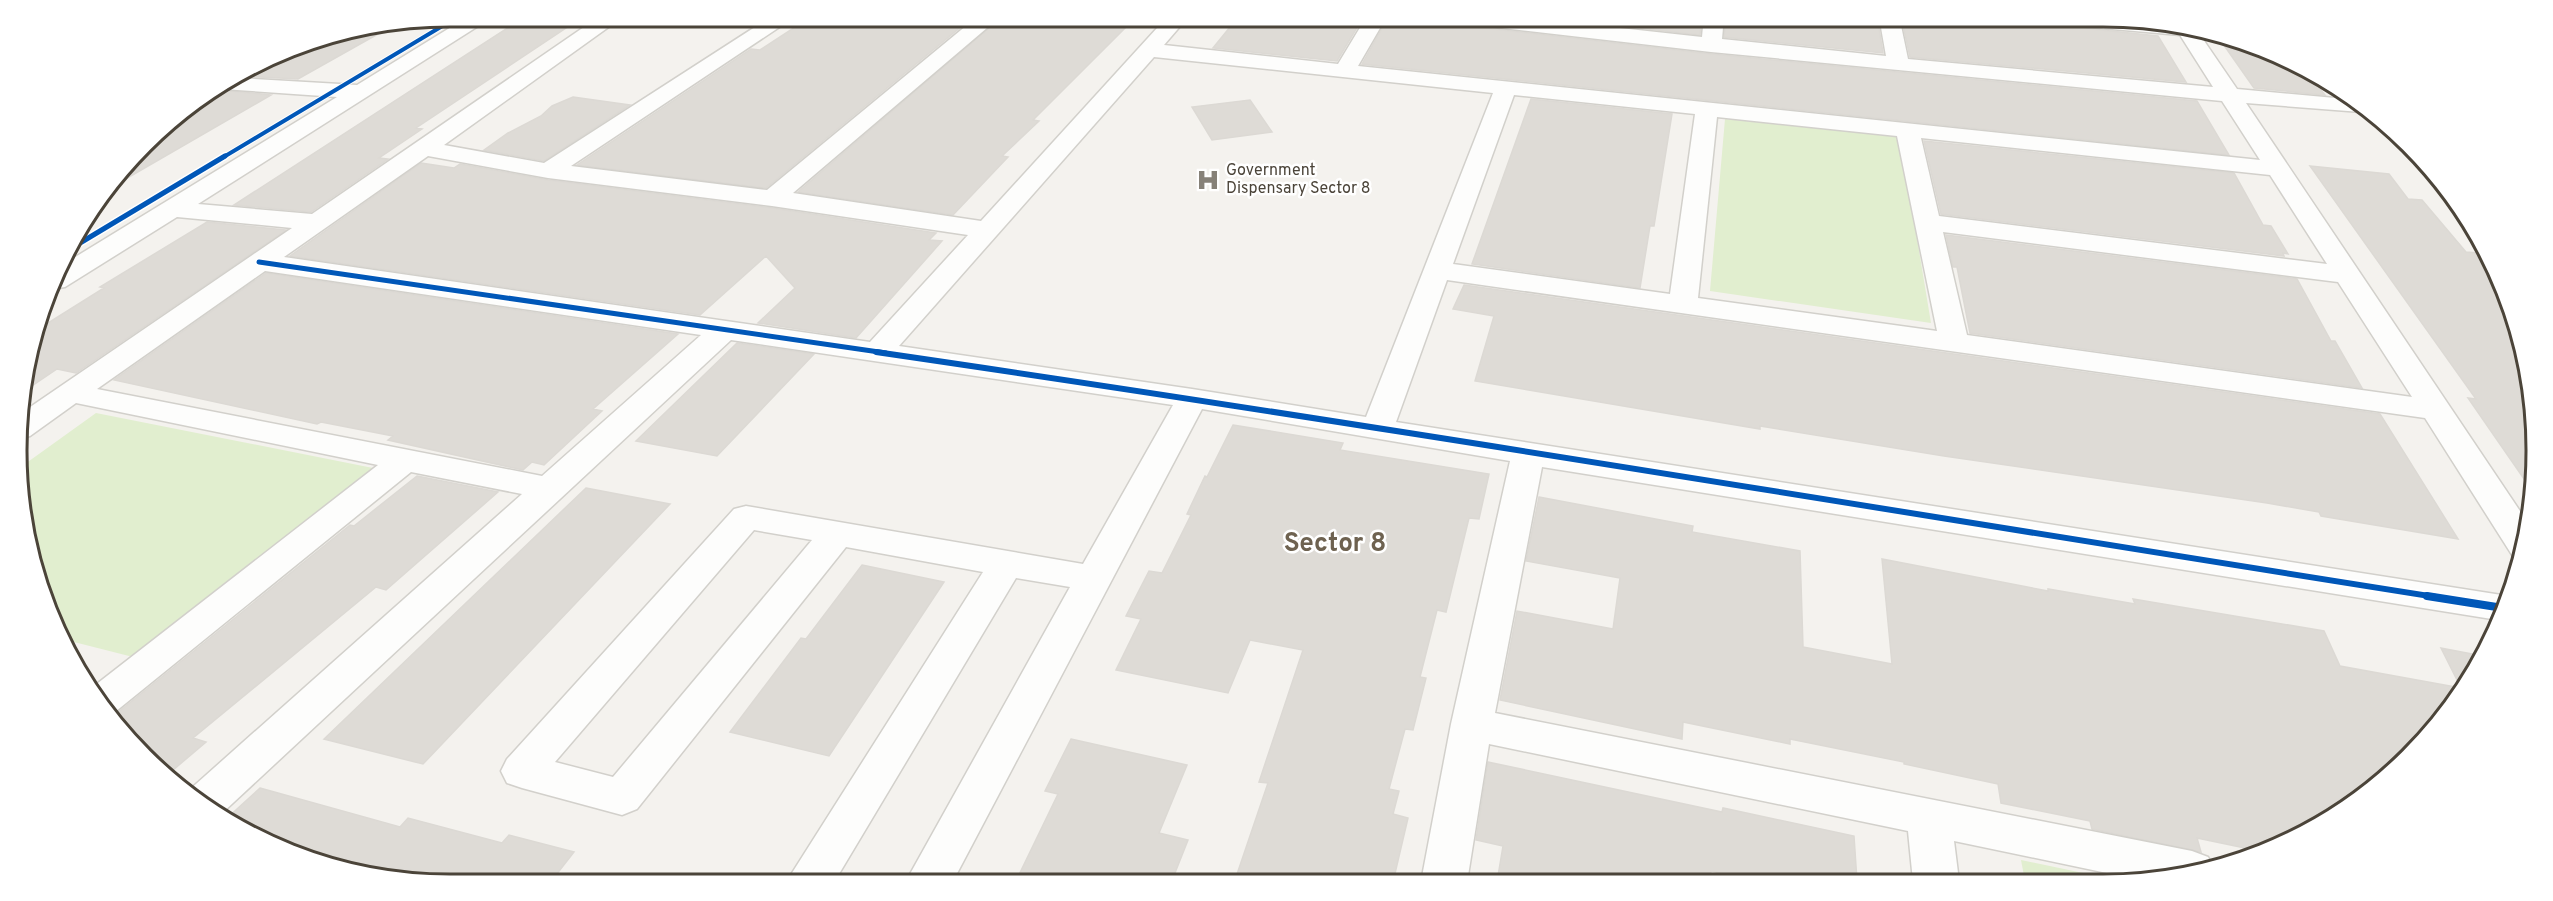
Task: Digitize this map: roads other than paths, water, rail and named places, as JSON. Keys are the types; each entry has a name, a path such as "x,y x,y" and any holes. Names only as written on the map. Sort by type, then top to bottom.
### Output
{"street":[{"path":"83,241 440,27"},
{"path":"65,275 466,27"},
{"path":"28,423 598,27"},
{"path":"548,171 769,27"},
{"path":"771,198 979,27"},
{"path":"877,353 1169,27"},
{"path":"1344,72 1371,27"},
{"path":"1586,27 1711,45 2348,106"},
{"path":"1711,45 1713,27"},
{"path":"1891,27 1898,64"},
{"path":"2190,36 2517,536"},
{"path":"1149,50 2278,169"},
{"path":"238,85 362,92"},
{"path":"1377,429 1506,88"},
{"path":"1683,303 1707,109"},
{"path":"1907,130 1954,342"},
{"path":"424,148 548,171 771,198 988,230"},
{"path":"173,208 317,222"},
{"path":"1927,222 2347,275"},
{"path":"259,262 1192,398 1528,454 2496,607"},
{"path":"1438,270 2436,410"},
{"path":"209,798 724,330"},
{"path":"71,393 550,489"},
{"path":"933,874 1192,398"},
{"path":"1445,874 1472,724 1528,454"},
{"path":"102,691 406,459"},
{"path":"838,533 622,797 522,771 747,517 838,533 1007,563 1094,579"},
{"path":"814,874 1007,563"},
{"path":"1472,724 1928,815 2175,867"},
{"path":"1928,815 1935,874"}],"place":[{"name":"Government Dispensary Sector 8","path":"1208,180"}],"district":[{"name":"Sector 8","path":"1335,544"}]}
